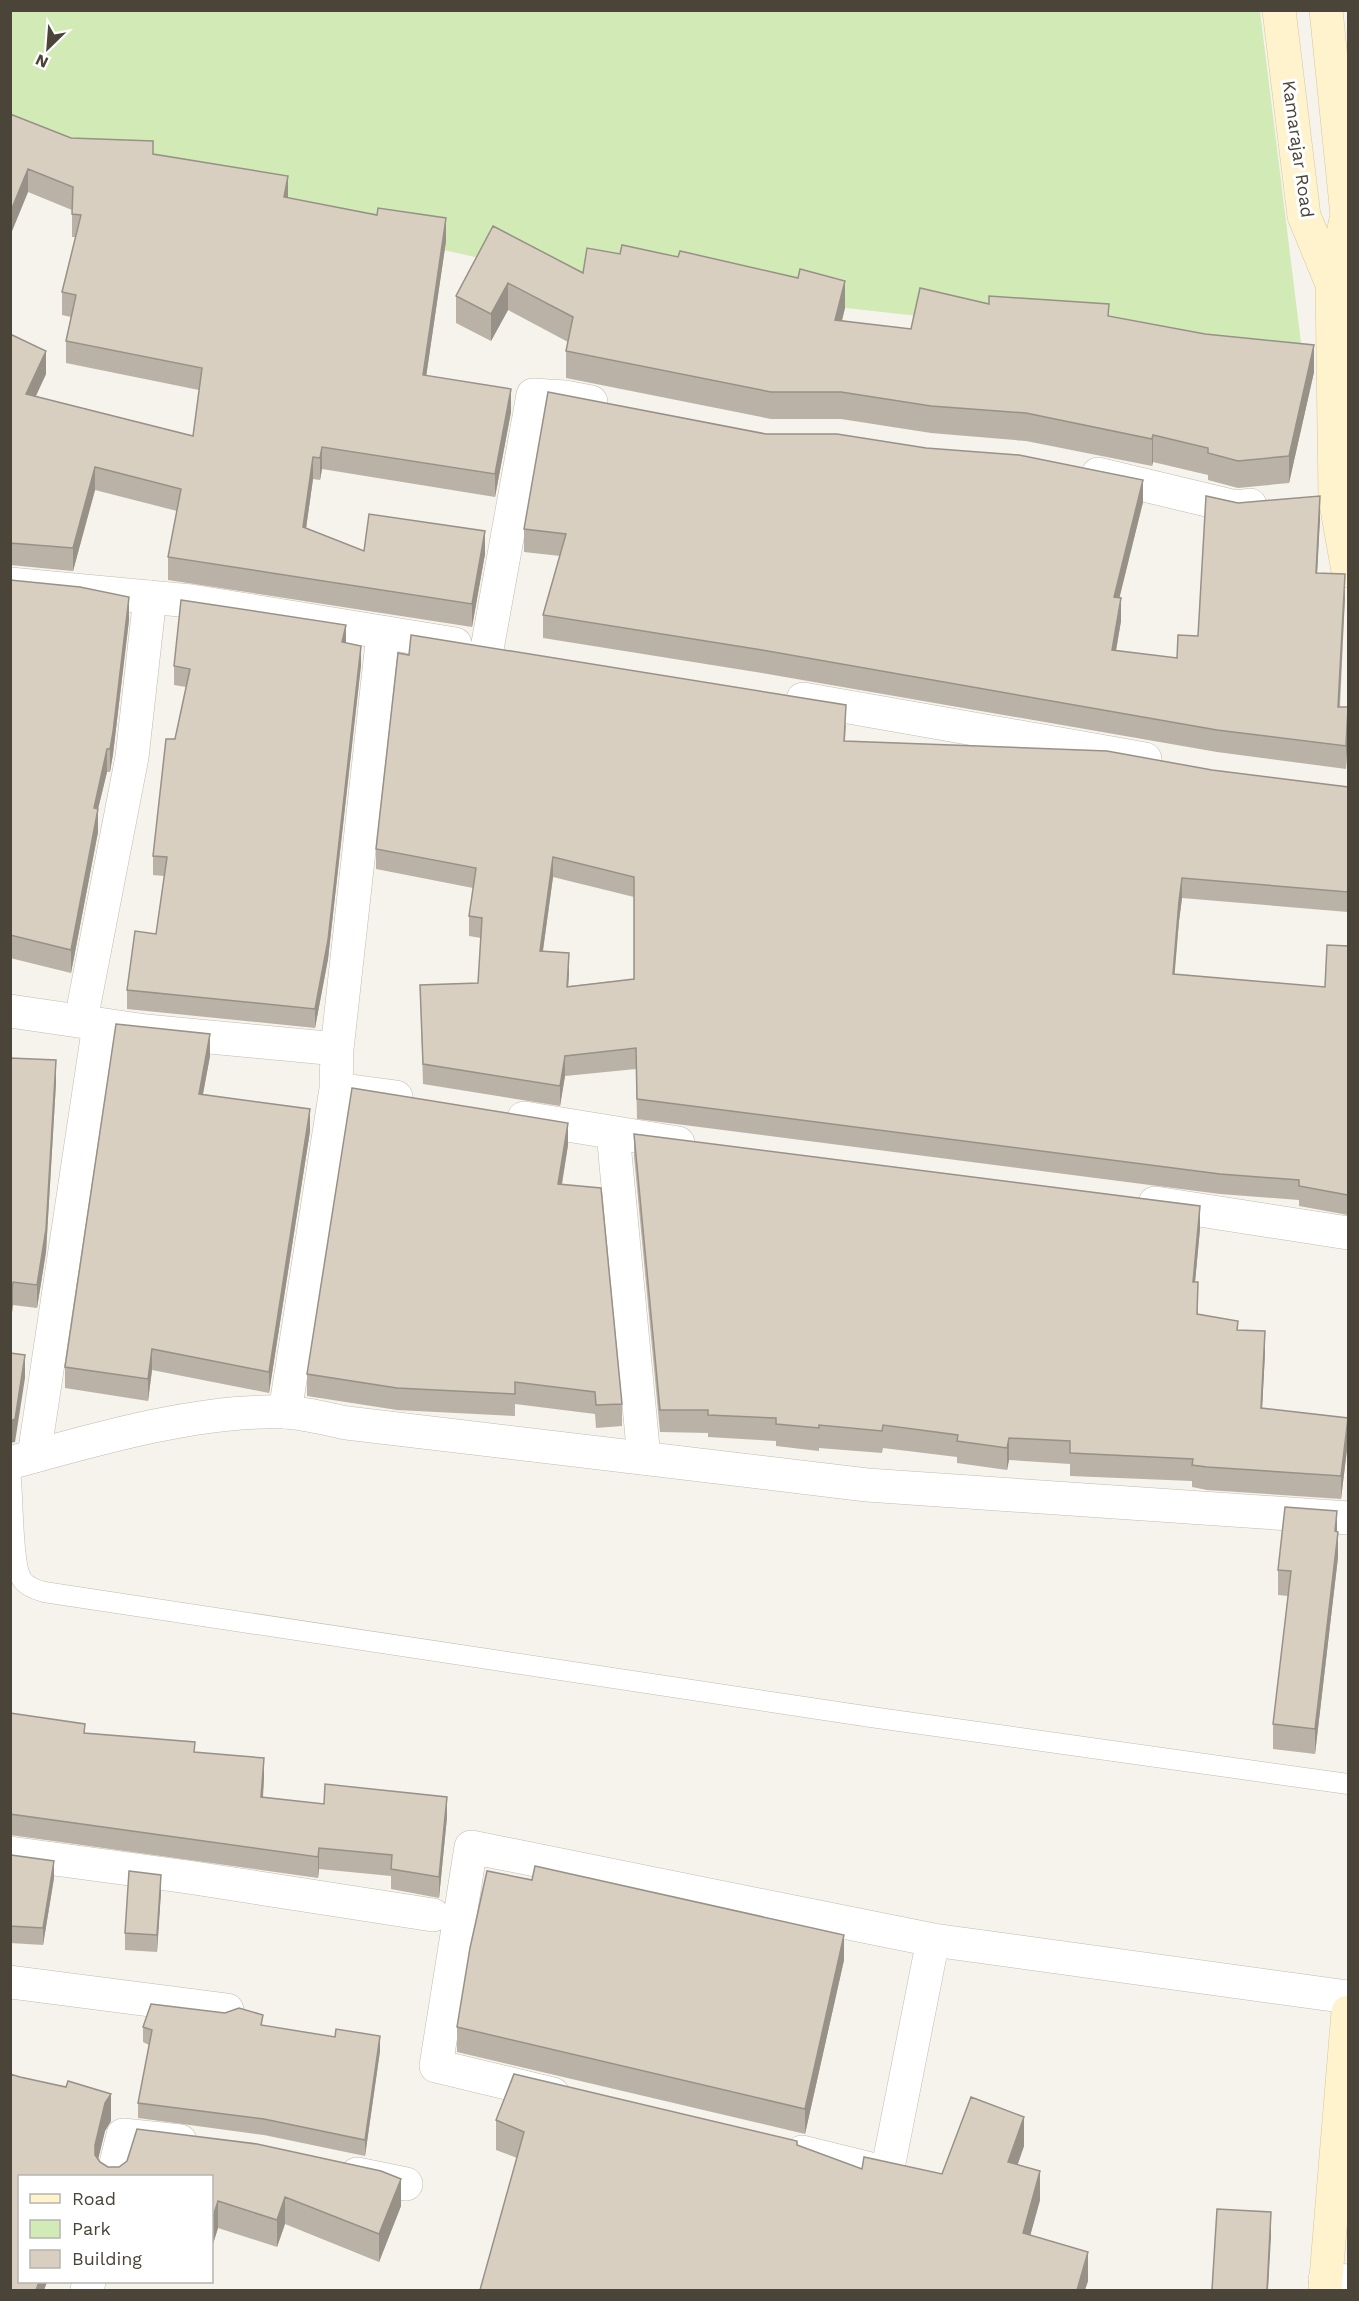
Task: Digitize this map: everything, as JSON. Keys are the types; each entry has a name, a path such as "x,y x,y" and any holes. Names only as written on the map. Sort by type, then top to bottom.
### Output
{"main road":[{"name":"Kamarajar Road","path":"1280,10 1304,216 1332,284 1335,498 1348,571"},
{"path":"1326,10 1347,215 1332,284"},
{"path":"1333,2283 1348,2017"}],"street":[{"path":"487,649 533,395 565,397 622,408"},
{"path":"1066,467 1143,483 1236,507 1335,498"},
{"path":"10,584 192,601 522,655"},
{"path":"150,597 132,757 18,1464 100,1437 201,1419 285,1412 347,1423 867,1485 1348,1518"},
{"path":"285,1412 336,1089 337,1049 383,634"},
{"path":"771,693 1180,765"},
{"path":"10,1011 90,1023 337,1049"},
{"path":"336,1089 425,1102"},
{"path":"493,1113 709,1147"},
{"path":"613,1133 644,1458"},
{"path":"1122,1199 1348,1233"},
{"path":"586,2102 436,2066 471,1847 933,1940 1348,2017"},
{"path":"10,1853 188,1877 433,1915"},
{"path":"772,2145 887,2173 933,1940"},
{"path":"10,1982 227,2010"},
{"path":"113,2175 123,2135 205,2145"},
{"path":"327,2167 406,2184"}],"lane":[{"path":"18,1464 15,1497 17,1570 24,1582 44,1592 871,1717 1348,1784"}],"green space":[{"path":"11,11 1260,11 1302,351 1235,351 564,277 11,153"}],"building":[{"path":"10,114 71,138 153,141 153,154 288,176 284,197 377,215 378,208 446,218 423,375 511,389 495,474 322,447 320,458 313,457 303,527 364,551 369,514 485,531 472,604 168,557 181,489 95,467 73,548 10,543 10,334 46,351 26,394 193,436 202,368 66,341 76,295 62,292 81,215 72,214 73,187 28,169 12,208 10,208"},
{"path":"493,226 583,273 587,248 620,254 622,245 678,257 680,251 798,278 800,269 845,281 835,320 911,329 920,288 989,304 989,296 1109,304 1108,316 1205,334 1314,345 1289,456 1238,461 1208,453 1208,448 1153,435 1152,439 1026,413 931,406 841,392 771,392 566,351 573,317 508,283 491,314 456,296"},
{"path":"548,392 766,434 837,434 926,448 1019,455 1143,480 1114,597 1121,598 1112,650 1177,658 1178,635 1198,636 1206,496 1238,503 1320,496 1316,573 1345,574 1338,707 1348,707 1346,746 1217,730 762,650 543,615 566,534 524,529"},
{"path":"10,580 80,587 129,597 113,732 94,808 98,809 71,950 10,935"},
{"path":"181,600 346,625 342,642 361,646 328,940 315,1009 127,990 135,931 156,934 167,857 153,856 166,739 175,739 190,669 174,666"},
{"path":"411,635 846,705 844,741 1107,751 1212,770 1348,787 1348,892 1182,878 1173,974 1325,987 1327,945 1348,946 1348,1195 1299,1186 1299,1180 1220,1174 637,1099 636,1048 565,1056 560,1086 423,1064 420,985 478,983 482,918 469,916 476,868 376,849 398,653 409,655","holes":["553,857 634,877 634,979 567,987 569,953 540,951"]},
{"path":"116,1024 210,1034 199,1094 310,1109 269,1372 152,1349 148,1379 65,1367"},
{"path":"10,1058 56,1060 46,1229 37,1285 13,1282 10,1307"},
{"path":"352,1088 568,1123 558,1184 601,1188 622,1404 596,1405 595,1392 515,1382 515,1394 397,1388 307,1374"},
{"path":"634,1134 1200,1206 1193,1282 1198,1282 1197,1314 1238,1321 1237,1330 1265,1331 1261,1408 1348,1418 1341,1476 1207,1467 1192,1465 1193,1459 1070,1453 1070,1441 1009,1438 1007,1448 957,1441 958,1435 883,1425 882,1431 819,1425 819,1428 776,1424 776,1418 708,1415 708,1410 660,1410"},
{"path":"10,1353 25,1355 15,1419 10,1421"},
{"path":"1285,1507 1337,1511 1335,1531 1338,1532 1315,1729 1273,1724 1291,1571 1278,1570"},
{"path":"10,1713 85,1724 84,1733 195,1742 194,1752 264,1758 261,1797 324,1804 325,1784 447,1797 439,1877 391,1869 392,1855 319,1848 318,1857 10,1814"},
{"path":"11,1855 54,1861 43,1928 10,1926"},
{"path":"535,1866 844,1935 805,2109 457,2027 470,1948 487,1871 532,1880"},
{"path":"129,1871 161,1875 157,1935 125,1933"},
{"path":"151,2004 225,2013 239,2008 263,2015 261,2025 335,2037 336,2029 380,2036 365,2140 264,2119 138,2103 152,2030 143,2027"},
{"path":"10,2074 66,2087 68,2081 111,2094 105,2103 95,2145 95,2155 108,2167 119,2167 127,2161 137,2129 257,2144 381,2171 401,2179 379,2234 285,2197 277,2220 218,2201 213,2217 213,2175 18,2175 18,2283 39,2283 36,2290 10,2290"},
{"path":"514,2074 797,2141 797,2145 862,2169 864,2157 942,2174 971,2097 1024,2117 1008,2162 1040,2171 1023,2233 1088,2252 1077,2290 480,2290 524,2132 496,2120"},
{"path":"1217,2209 1271,2212 1267,2290 1212,2290"}]}
